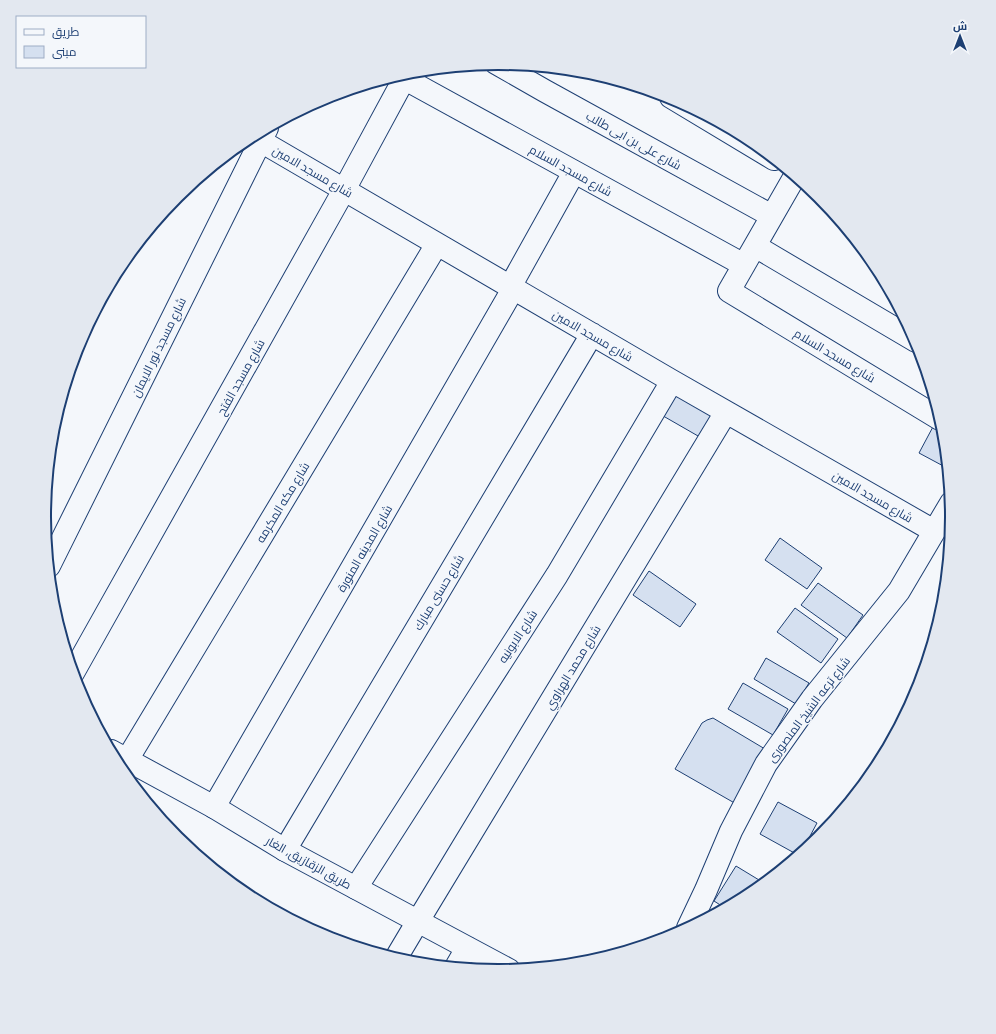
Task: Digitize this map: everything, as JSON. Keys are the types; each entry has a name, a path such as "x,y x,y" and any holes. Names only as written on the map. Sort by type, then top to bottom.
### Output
{"street":[{"name":"شارع على بن ابى طالب","path":"509,70 772,216"},
{"name":"شارع مسجد السلام","path":"406,80 744,265 729,291 933,415"},
{"name":"شارع مسجد الفتح","path":"77,666 344,190 399,82"},
{"name":"شارع مسجد الامين","path":"263,137 344,190 672,381 934,531"},
{"name":"شارع مسجد نور الايمان","path":"53,557 257,141"},
{"name":"شارع المدينه المنورة","path":"214,807 512,288 574,172"},
{"path":"744,265 792,181"},
{"name":"شارع مكه المكرمه","path":"120,755 437,244"},
{"path":"755,246 906,334"},
{"name":"شارع حسنى مبارك","path":"285,850 592,334"},
{"name":"شارع الابونيه","path":"356,888 557,575 672,381"},
{"name":"شارع محمد الهراوي","path":"399,953 726,412"},
{"name":"شارع ترعه الشيخ المنصورى","path":"692,920 731,831 766,764 812,699 899,591 945,513"},
{"name":"طريق الزقازيق, الغار","path":"121,757 214,807 285,850 498,964"},
{"path":"459,962 467,948"}],"building":[{"path":"673,386 721,414 705,440 658,413"},
{"path":"935,424 942,465 919,453"},
{"path":"780,538 822,568 807,589 765,560"},
{"path":"649,571 696,604 680,627 633,595"},
{"path":"818,583 863,615 847,638 801,605"},
{"path":"795,608 838,639 821,663 777,632"},
{"path":"766,658 809,683 796,704 754,679"},
{"path":"743,683 788,709 773,735 728,709"},
{"path":"713,718 770,752 738,805 675,769 702,723"},
{"path":"778,802 817,823 809,838 794,853 760,834"},
{"path":"736,866 759,880 720,905 714,901"}]}
